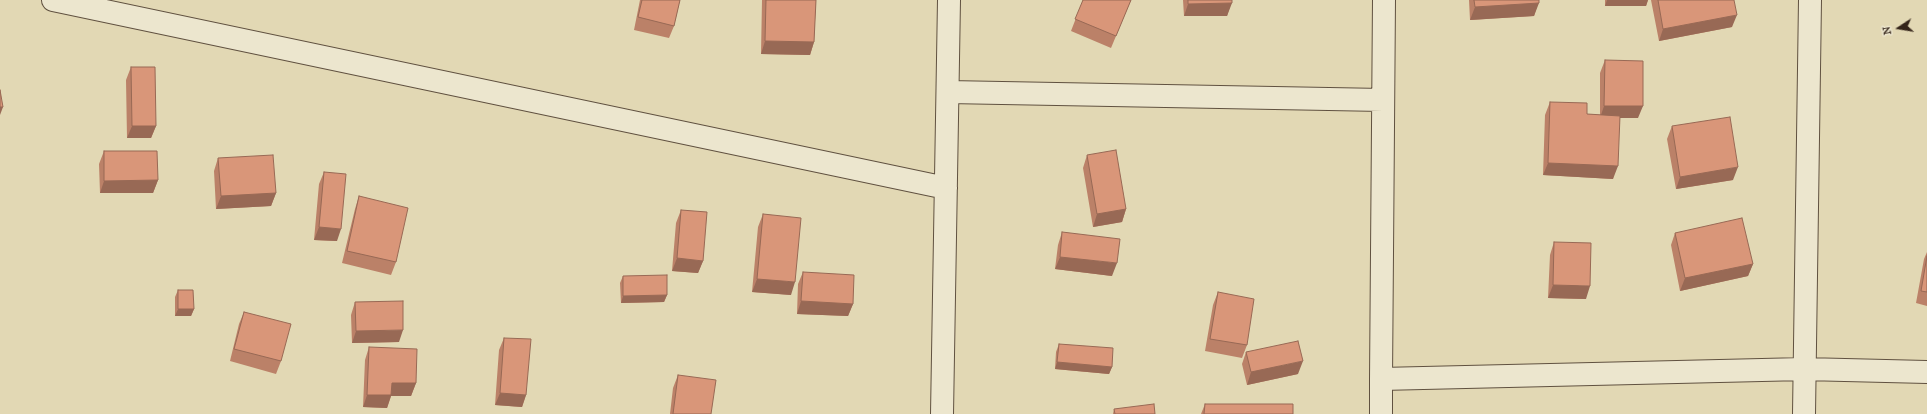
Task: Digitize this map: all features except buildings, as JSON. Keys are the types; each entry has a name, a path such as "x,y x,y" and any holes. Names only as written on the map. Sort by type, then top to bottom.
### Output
{"street":[{"path":"53,0 946,188"},
{"path":"942,414 949,0"},
{"path":"1380,414 1384,0"},
{"path":"1804,414 1810,0"},
{"path":"948,92 1383,100"},
{"path":"1381,379 1804,370 1927,372"}]}
